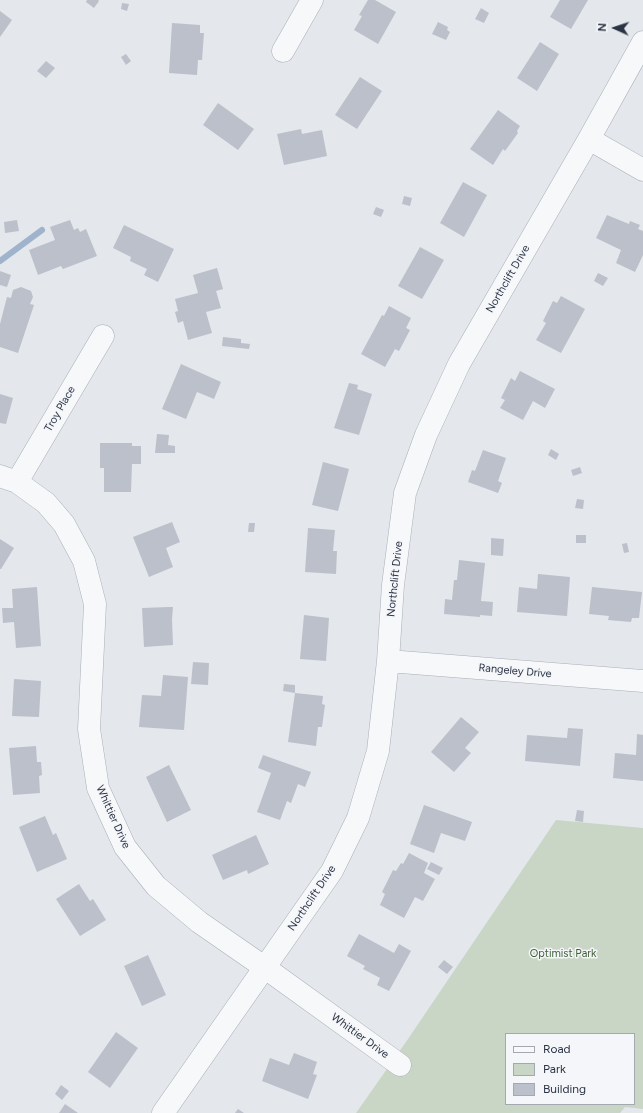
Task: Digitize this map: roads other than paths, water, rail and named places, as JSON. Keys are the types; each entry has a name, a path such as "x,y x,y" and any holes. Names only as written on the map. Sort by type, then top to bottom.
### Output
{"street":[{"path":"283,51 312,0"},
{"name":"Northclift Drive","path":"163,1113 332,871 358,818 378,751 388,660 393,585 405,493 426,435 459,364 589,139 643,42"},
{"path":"589,139 643,170"},
{"name":"Troy Place","path":"9,479 103,336"},
{"name":"Whittier Drive","path":"9,479 46,503 64,524 84,561 95,604 89,729 98,788 125,847 156,886 199,922 400,1065"},
{"name":"Rangeley Drive","path":"388,660 643,681"}],"waterway":[{"path":"0,261 42,230"}],"park label":[{"name":"Optimist Park","path":"563,954"}]}
